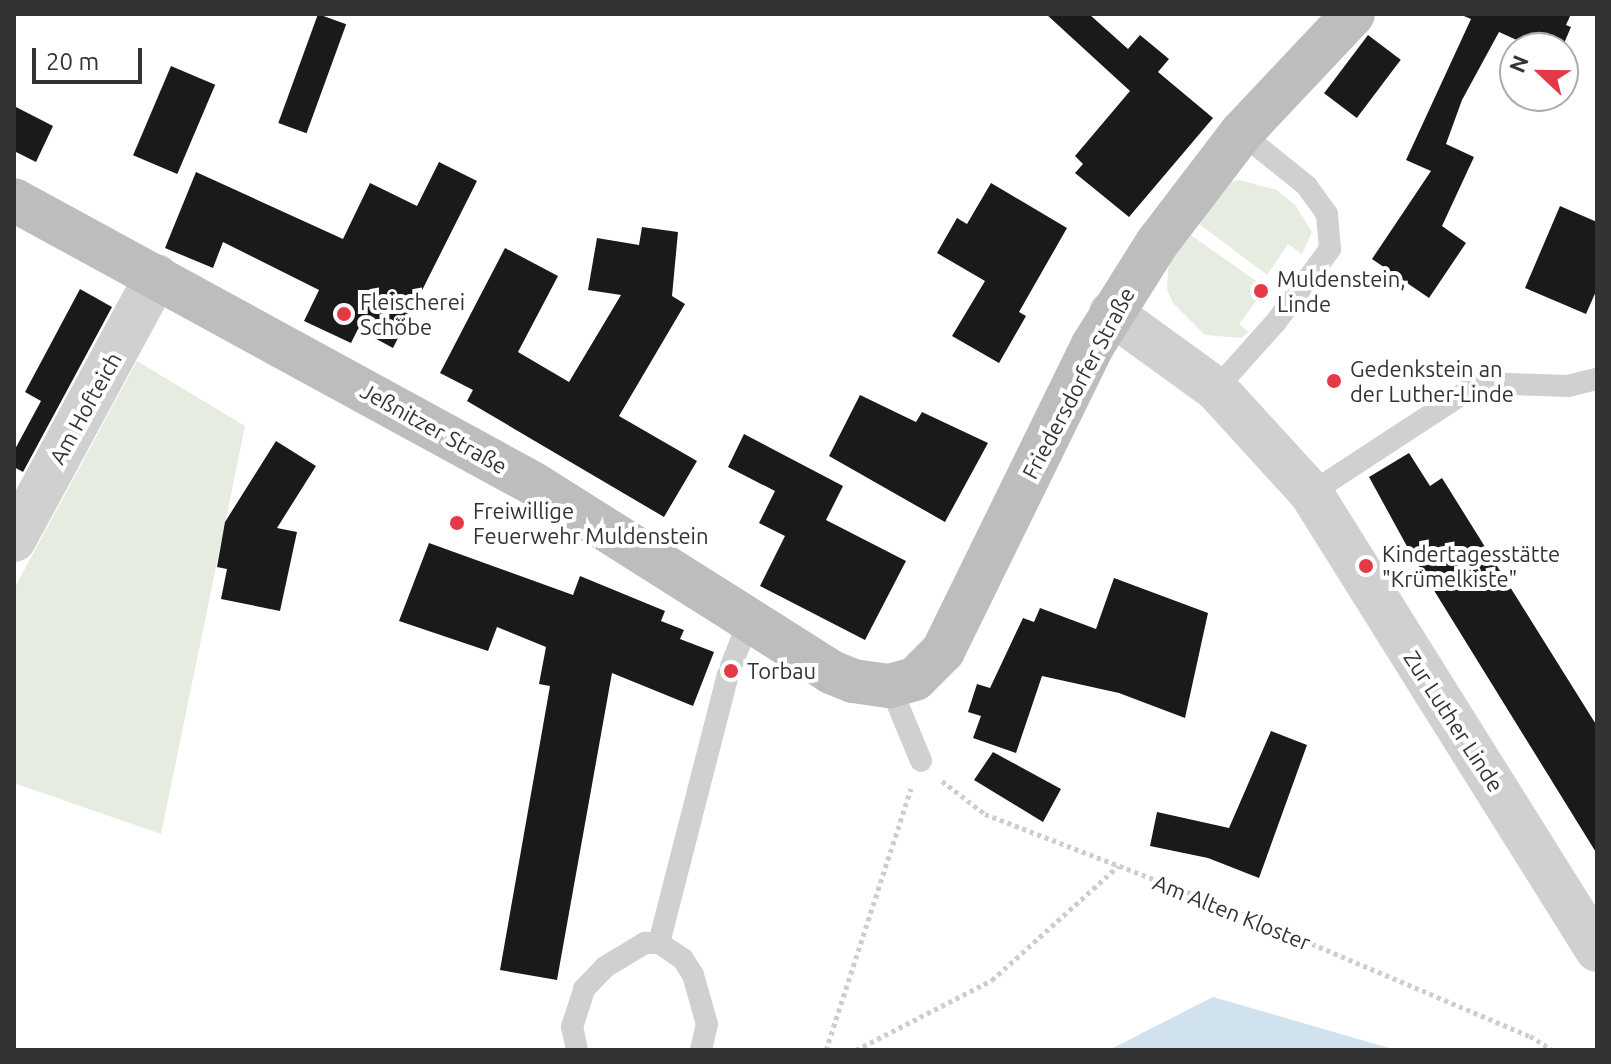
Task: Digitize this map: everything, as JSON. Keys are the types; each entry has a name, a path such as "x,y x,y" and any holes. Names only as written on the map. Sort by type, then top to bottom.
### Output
{"main road":[{"name":"Friedersdorfer Straße","path":"890,686 915,679 943,651 1111,313 1164,233 1241,133 1353,14"},
{"name":"Jeßnitzer Straße","path":"14,200 522,477 831,672 853,681 890,686"}],"street":[{"name":"Am Hofteich","path":"14,540 157,276"},
{"name":"Zur Luther Linde","path":"1111,313 1216,389 1311,493 1597,950"}],"lane":[{"path":"1216,389 1276,322 1330,249 1327,214 1307,186 1241,133"},
{"path":"1311,493 1479,383 1568,386 1597,379"},
{"path":"659,943 730,670 749,621"},
{"path":"890,686 921,761"},
{"path":"577,1050 572,1027 584,989 623,953 645,943 659,943 683,959 702,993 707,1024 701,1050"}],"path":[{"name":"Am Alten Kloster","path":"921,761 985,814 1530,1036 1552,1050"},
{"path":"826,1050 882,864 921,761"},
{"path":"856,1050 992,980 1118,866"}],"shaded area":[{"path":"1239,180 1277,190 1295,205 1312,232 1302,254 1288,244 1267,275 1194,220 1225,184"},
{"path":"1185,231 1266,288 1239,324 1249,332 1241,338 1205,335 1173,303 1167,289 1169,257"},
{"path":"137,361 245,426 161,834 14,783 14,589"}],"water":[{"path":"1213,997 1396,1050 1109,1050"}],"building":[{"path":"318,14 346,24 307,133 278,123"},
{"path":"1046,14 1089,14 1128,49 1140,35 1169,59 1158,72 1213,118 1129,217 1075,173 1083,164 1075,156 1130,91"},
{"path":"1459,14 1571,14 1566,25 1571,27 1569,32 1499,32 1462,100 1446,144 1474,157 1442,226 1466,243 1429,298 1372,259 1431,171 1406,160 1471,19"},
{"path":"1368,35 1401,60 1357,118 1324,93"},
{"path":"171,66 215,85 177,174 133,155"},
{"path":"14,106 53,126 36,162 14,151"},
{"path":"439,162 477,181 393,348 358,329 351,343 304,321 319,290 223,242 213,268 165,248 196,172 343,239 370,183 417,206"},
{"path":"991,183 1067,228 1019,312 1026,316 999,363 952,336 985,281 937,253 957,218 967,224"},
{"path":"1560,206 1597,222 1597,289 1586,314 1525,288"},
{"path":"642,227 678,232 672,296 685,304 619,416 697,461 664,517 467,401 473,390 440,373 505,248 558,276 518,352 569,382 621,295 588,290 597,238 639,245"},
{"path":"80,289 112,307 23,472 14,467 14,451 41,401 25,392"},
{"path":"860,395 916,422 922,412 988,443 945,522 829,456"},
{"path":"744,434 843,486 826,520 906,561 865,640 760,586 785,536 759,523 775,491 728,467"},
{"path":"276,441 316,466 277,528 297,532 280,611 221,599 227,569 217,567 225,522"},
{"path":"1409,453 1430,486 1442,478 1597,726 1597,854 1409,550 1369,477"},
{"path":"429,543 573,595 580,576 665,611 661,621 684,630 680,639 714,652 693,706 612,673 557,980 500,970 550,686 539,684 546,647 497,627 488,651 399,621"},
{"path":"1114,578 1208,613 1185,718 1119,693 1042,676 1016,753 973,738 981,716 968,712 977,684 990,688 1023,618 1034,622 1040,608 1096,629"},
{"path":"1271,731 1307,745 1259,878 1208,858 1150,846 1157,812 1229,828"},
{"path":"993,752 1061,789 1043,822 974,780"}],"place":[{"name":"Muldenstein, Linde","path":"1261,291"},
{"name":"Fleischerei Schöbe","path":"344,314"},
{"name":"Gedenkstein an der Luther-Linde","path":"1334,381"},
{"name":"Freiwillige Feuerwehr Muldenstein","path":"457,523"},
{"name":"Kindertagesstätte \"Krümelkiste\"","path":"1366,566"},
{"name":"Torbau","path":"731,671"}]}
